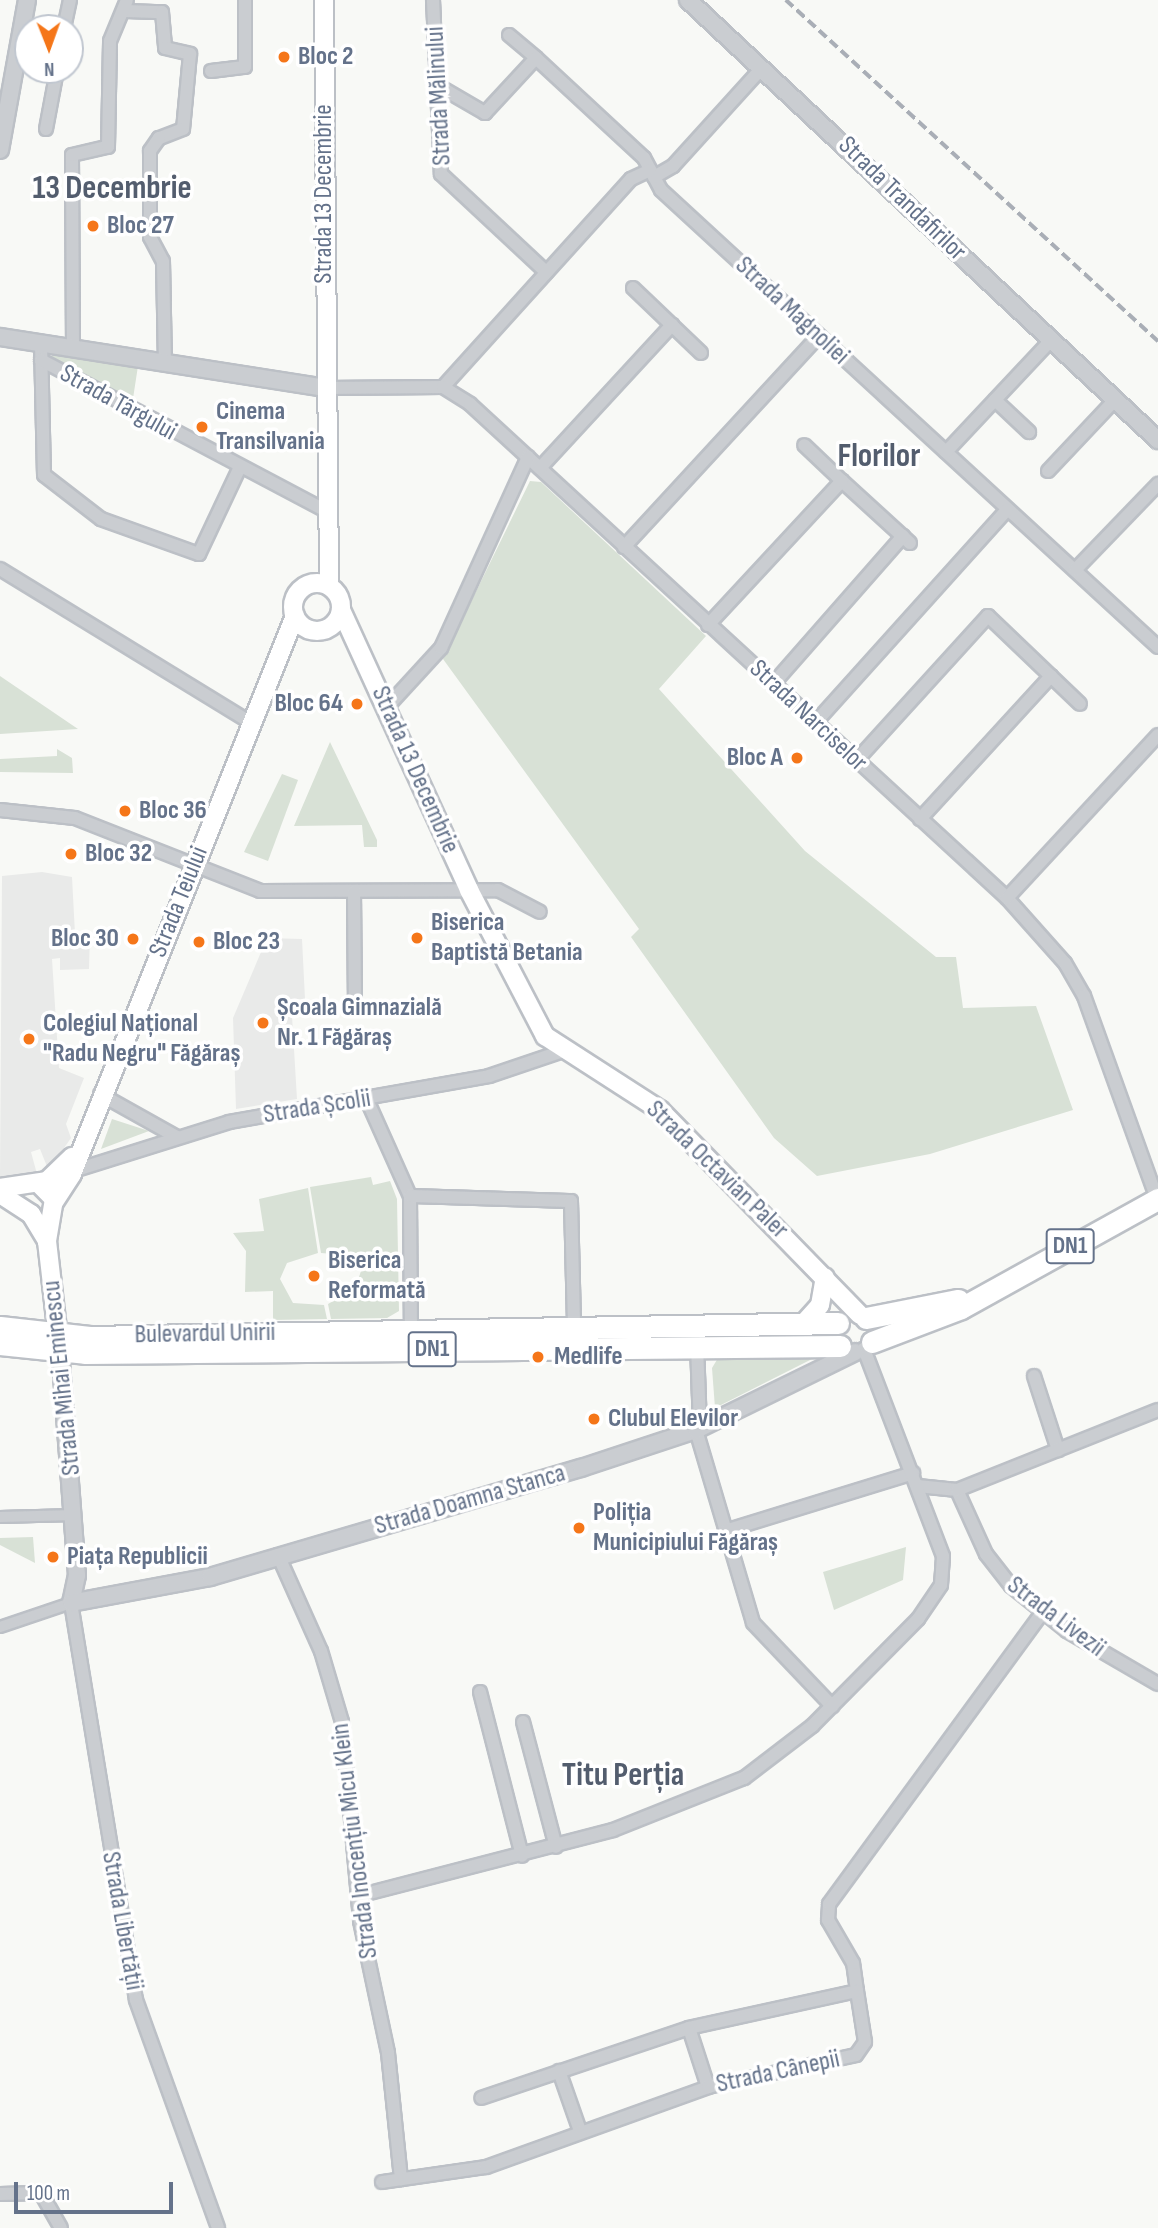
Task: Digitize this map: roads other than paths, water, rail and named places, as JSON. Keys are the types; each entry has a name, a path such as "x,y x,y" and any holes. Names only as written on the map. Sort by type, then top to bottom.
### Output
{"main road":[{"name":"Strada 13 Decembrie","path":"324,0 324,552 329,586"},
{"name":"Strada 13 Decembrie","path":"306,586 324,552"},
{"path":"306,586 329,586 337,617 309,629 295,616 296,597 306,586"},
{"name":"Strada Teiului","path":"77,1152 295,616"},
{"name":"Strada 13 Decembrie","path":"337,617 361,649 469,890 539,1028 563,1051"},
{"name":"Strada Teiului","path":"281,652 309,629"},
{"name":"Strada Octavian Paler","path":"563,1051 660,1110 863,1316"},
{"path":"0,1194 28,1211 53,1205 73,1171 77,1152"},
{"path":"28,1211 35,1185 77,1152"},
{"path":"0,1188 35,1185 51,1191 53,1205"},
{"name":"Strada Doamna Stanca","path":"858,1347 925,1325 985,1295 1158,1199"},
{"name":"Strada Mihai Eminescu","path":"53,1205 47,1241 59,1341"},
{"name":"Strada Mihai Eminescu","path":"28,1211 47,1241"},
{"path":"825,1278 838,1323 858,1347"},
{"path":"803,1324 820,1305 825,1278"},
{"name":"Strada Doamna Stanca","path":"863,1316 985,1295"},
{"path":"858,1347 863,1316"},
{"name":"DN1","path":"838,1323 863,1316"},
{"name":"Bulevardul Unirii","path":"484,1339 574,1328 838,1323"},
{"name":"Bulevardul Unirii","path":"0,1327 59,1341"},
{"name":"Bulevardul Unirii","path":"0,1344 59,1341 484,1339 858,1347"}],"street":[{"path":"0,150 27,0"},
{"path":"211,71 245,67 245,0"},
{"name":"Strada Mălinului","path":"433,0 436,84 444,178 546,272"},
{"name":"Strada Trandafirilor","path":"688,0 1158,440"},
{"path":"73,347 72,154 108,147 110,41 126,6 162,12 165,48 190,54 183,129 159,138 150,151 150,241 163,261 164,362"},
{"name":"Strada Magnoliei","path":"509,35 536,58 819,336 1158,647"},
{"path":"436,84 485,113 536,58"},
{"path":"0,337 324,388 443,387 631,179 673,166 762,68"},
{"path":"46,129 54,84"},
{"path":"633,288 701,353"},
{"path":"540,468 672,325"},
{"path":"624,547 819,336"},
{"path":"946,452 1052,339"},
{"name":"Strada Târgului","path":"41,343 41,360 239,469 324,510"},
{"path":"41,360 44,475 109,524 198,554 239,469"},
{"name":"Strada Narciselor","path":"443,387 528,457 1007,898 1058,954 1084,996 1158,1199"},
{"path":"995,400 1029,432"},
{"path":"1048,471 1115,400"},
{"path":"773,684 906,540 804,445"},
{"path":"386,708 441,648 528,457"},
{"path":"708,625 842,481"},
{"path":"1075,570 1158,484"},
{"path":"815,723 1007,510"},
{"path":"0,569 251,723"},
{"path":"856,761 988,616 1080,704"},
{"path":"920,819 1051,676"},
{"path":"1007,898 1158,736"},
{"path":"0,810 75,818 260,891 505,891 540,912"},
{"path":"354,892 355,1001"},
{"name":"Strada Școlii","path":"73,1171 177,1137 510,1071 563,1051"},
{"path":"100,1094 177,1137"},
{"path":"361,1101 410,1196 411,1340"},
{"path":"410,1196 557,1196 573,1203 574,1328"},
{"name":"Strada Mihai Eminescu","path":"59,1341 74,1515"},
{"path":"697,1345 698,1429 753,1623 832,1706"},
{"path":"358,1896 556,1847 744,1778 832,1706 918,1619 941,1585 943,1556 913,1473 858,1347"},
{"name":"Strada Doamna Stanca","path":"71,1603 210,1577 581,1468 698,1429 858,1347"},
{"path":"1034,1376 1058,1450"},
{"path":"918,1486 957,1490 1158,1410"},
{"path":"725,1531 913,1473"},
{"name":"Strada Livezii","path":"957,1490 995,1567 1042,1613 1158,1684"},
{"path":"0,1517 74,1515 77,1575 71,1603 0,1627"},
{"name":"Strada Inocențiu Micu Klein","path":"278,1555 321,1651 342,1723 358,1896 388,2053 401,2179"},
{"name":"Strada Libertății","path":"71,1603 136,2000 218,2228"},
{"path":"481,2098 690,2028 857,1991 852,1963 828,1920 829,1904 1042,1613"},
{"path":"480,1692 522,1856"},
{"path":"523,1722 556,1847"},
{"name":"Strada Cânepii","path":"382,2182 486,2167 708,2087 861,2052 865,2031 857,1991"},
{"path":"690,2028 708,2087"},
{"path":"559,2071 580,2131"},
{"path":"0,2194 40,2193 61,2228"}],"railway":[{"path":"786,0 1158,341"}],"place":[{"name":"Bloc 2","path":"284,57"},
{"name":"Bloc 27","path":"93,226"},
{"name":"Cinema Transilvania","path":"202,427"},
{"name":"Bloc 64","path":"357,704"},
{"name":"Bloc A","path":"797,758"},
{"name":"Bloc 36","path":"125,811"},
{"name":"Bloc 32","path":"71,854"},
{"name":"Biserica Baptistă Betania","path":"417,938"},
{"name":"Bloc 30","path":"133,939"},
{"name":"Bloc 23","path":"199,942"},
{"name":"Școala Gimnazială Nr. 1 Făgăraș","path":"263,1023"},
{"name":"Colegiul Național \"Radu Negru\" Făgăraș","path":"29,1039"},
{"name":"Biserica Reformată","path":"314,1276"},
{"name":"Medlife","path":"538,1357"},
{"name":"Clubul Elevilor","path":"594,1419"},
{"name":"Poliția Municipiului Făgăraș","path":"579,1528"},
{"name":"Piața Republicii","path":"53,1557"}],"district":[{"name":"13 Decembrie","path":"112,189"},
{"name":"Florilor","path":"879,457"},
{"name":"Titu Perția","path":"623,1776"}]}
